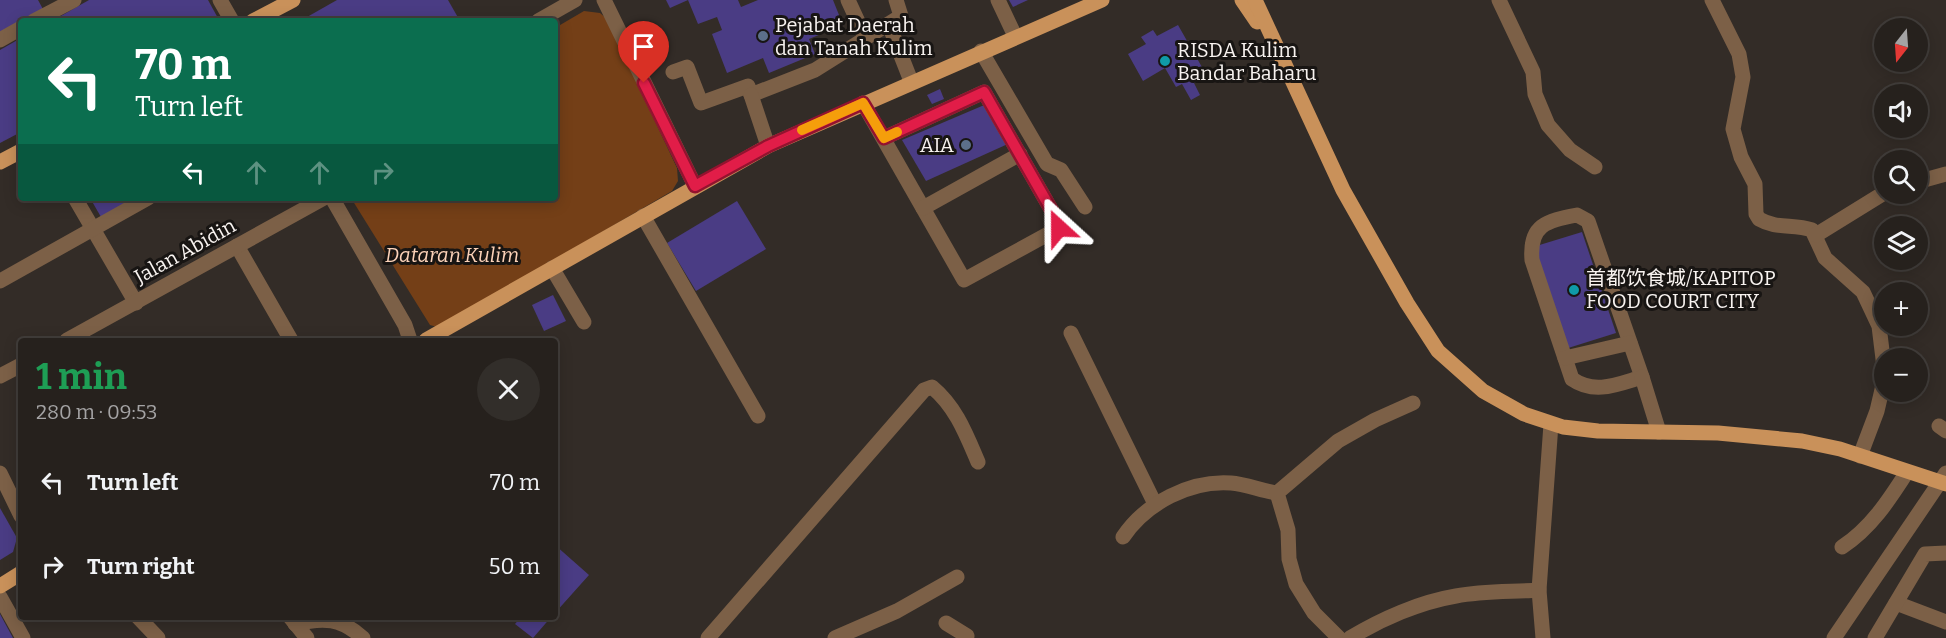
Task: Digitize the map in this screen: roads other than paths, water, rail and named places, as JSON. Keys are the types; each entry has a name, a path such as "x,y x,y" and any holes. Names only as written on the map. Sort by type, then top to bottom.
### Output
{"main road":[{"path":"259,18 293,0"},
{"path":"430,338 768,146 911,81 1102,0"},
{"path":"1242,0 1278,54"},
{"path":"1254,0 1278,54 1318,132 1343,190 1427,336 1454,368 1483,391 1500,402 1551,424 1598,431 1767,437 1819,444 1907,472 1944,480"},
{"path":"0,162 18,153"},
{"path":"0,586 18,575"}],"street":[{"path":"37,18 49,6 74,0"},
{"path":"220,0 230,18"},
{"path":"543,18 575,0"},
{"path":"604,0 695,186"},
{"path":"848,0 865,37"},
{"path":"751,95 815,70 865,37 889,25 901,16 896,0"},
{"path":"998,0 1015,36"},
{"path":"1500,0 1533,72 1535,94 1548,124 1570,150 1595,167"},
{"path":"1712,0 1739,54 1743,76 1733,129 1741,157 1755,184 1756,214 1765,223 1775,226 1801,226 1812,230 1825,258 1863,292 1879,326 1882,348"},
{"path":"889,25 911,81"},
{"path":"0,40 18,30"},
{"path":"981,51 1047,164 1061,170 1085,207"},
{"path":"673,72 687,67 701,103 748,86 768,146"},
{"path":"863,103 964,280 1059,228 1052,211 984,92 884,138"},
{"path":"923,208 1020,154"},
{"path":"1928,179 1946,174"},
{"path":"1816,235 1874,200"},
{"path":"77,201 136,303"},
{"path":"0,281 142,201"},
{"name":"Jalan Abidin","path":"75,338 319,201"},
{"path":"334,201 405,325 409,338"},
{"path":"1642,377 1601,389 1582,386 1572,379 1532,260 1531,243 1539,228 1558,219 1577,215 1587,221 1642,377 1659,432"},
{"path":"643,216 758,416"},
{"path":"237,246 284,338"},
{"path":"552,268 584,322"},
{"path":"1071,333 1155,504"},
{"path":"1565,358 1630,343"},
{"path":"0,376 18,367"},
{"path":"708,638 924,390 932,387 942,395 962,425 978,462"},
{"path":"1860,456 1879,402"},
{"path":"1277,493 1338,441 1375,420 1413,403"},
{"path":"1542,638 1539,590 1551,424"},
{"path":"1842,547 1855,538 1883,508 1907,472"},
{"path":"0,473 18,510"},
{"path":"1834,638 1944,480"},
{"path":"1123,537 1133,522 1155,504 1201,484 1233,483 1277,493"},
{"path":"1277,493 1288,530 1289,559 1296,584 1314,613 1339,638"},
{"path":"1875,638 1926,554 1946,553"},
{"path":"835,638 897,611 957,577"},
{"path":"1350,638 1369,627 1410,610 1456,596 1539,590"},
{"path":"0,597 24,638"},
{"path":"1896,603 1946,622"},
{"path":"141,620 158,638"},
{"path":"292,620 308,638"},
{"path":"322,620 349,625 363,638"},
{"path":"946,623 967,636 966,638"}],"place":[{"name":"Pejabat Daerah dan Tanah Kulim","path":"763,36"},
{"name":"RISDA Kulim Bandar Baharu","path":"1165,61"},
{"name":"AIA","path":"966,145"},
{"name":"首都饮食城/KAPITOP FOOD COURT CITY","path":"1574,290"}],"park label":[{"name":"Dataran Kulim","path":"452,255"}]}
